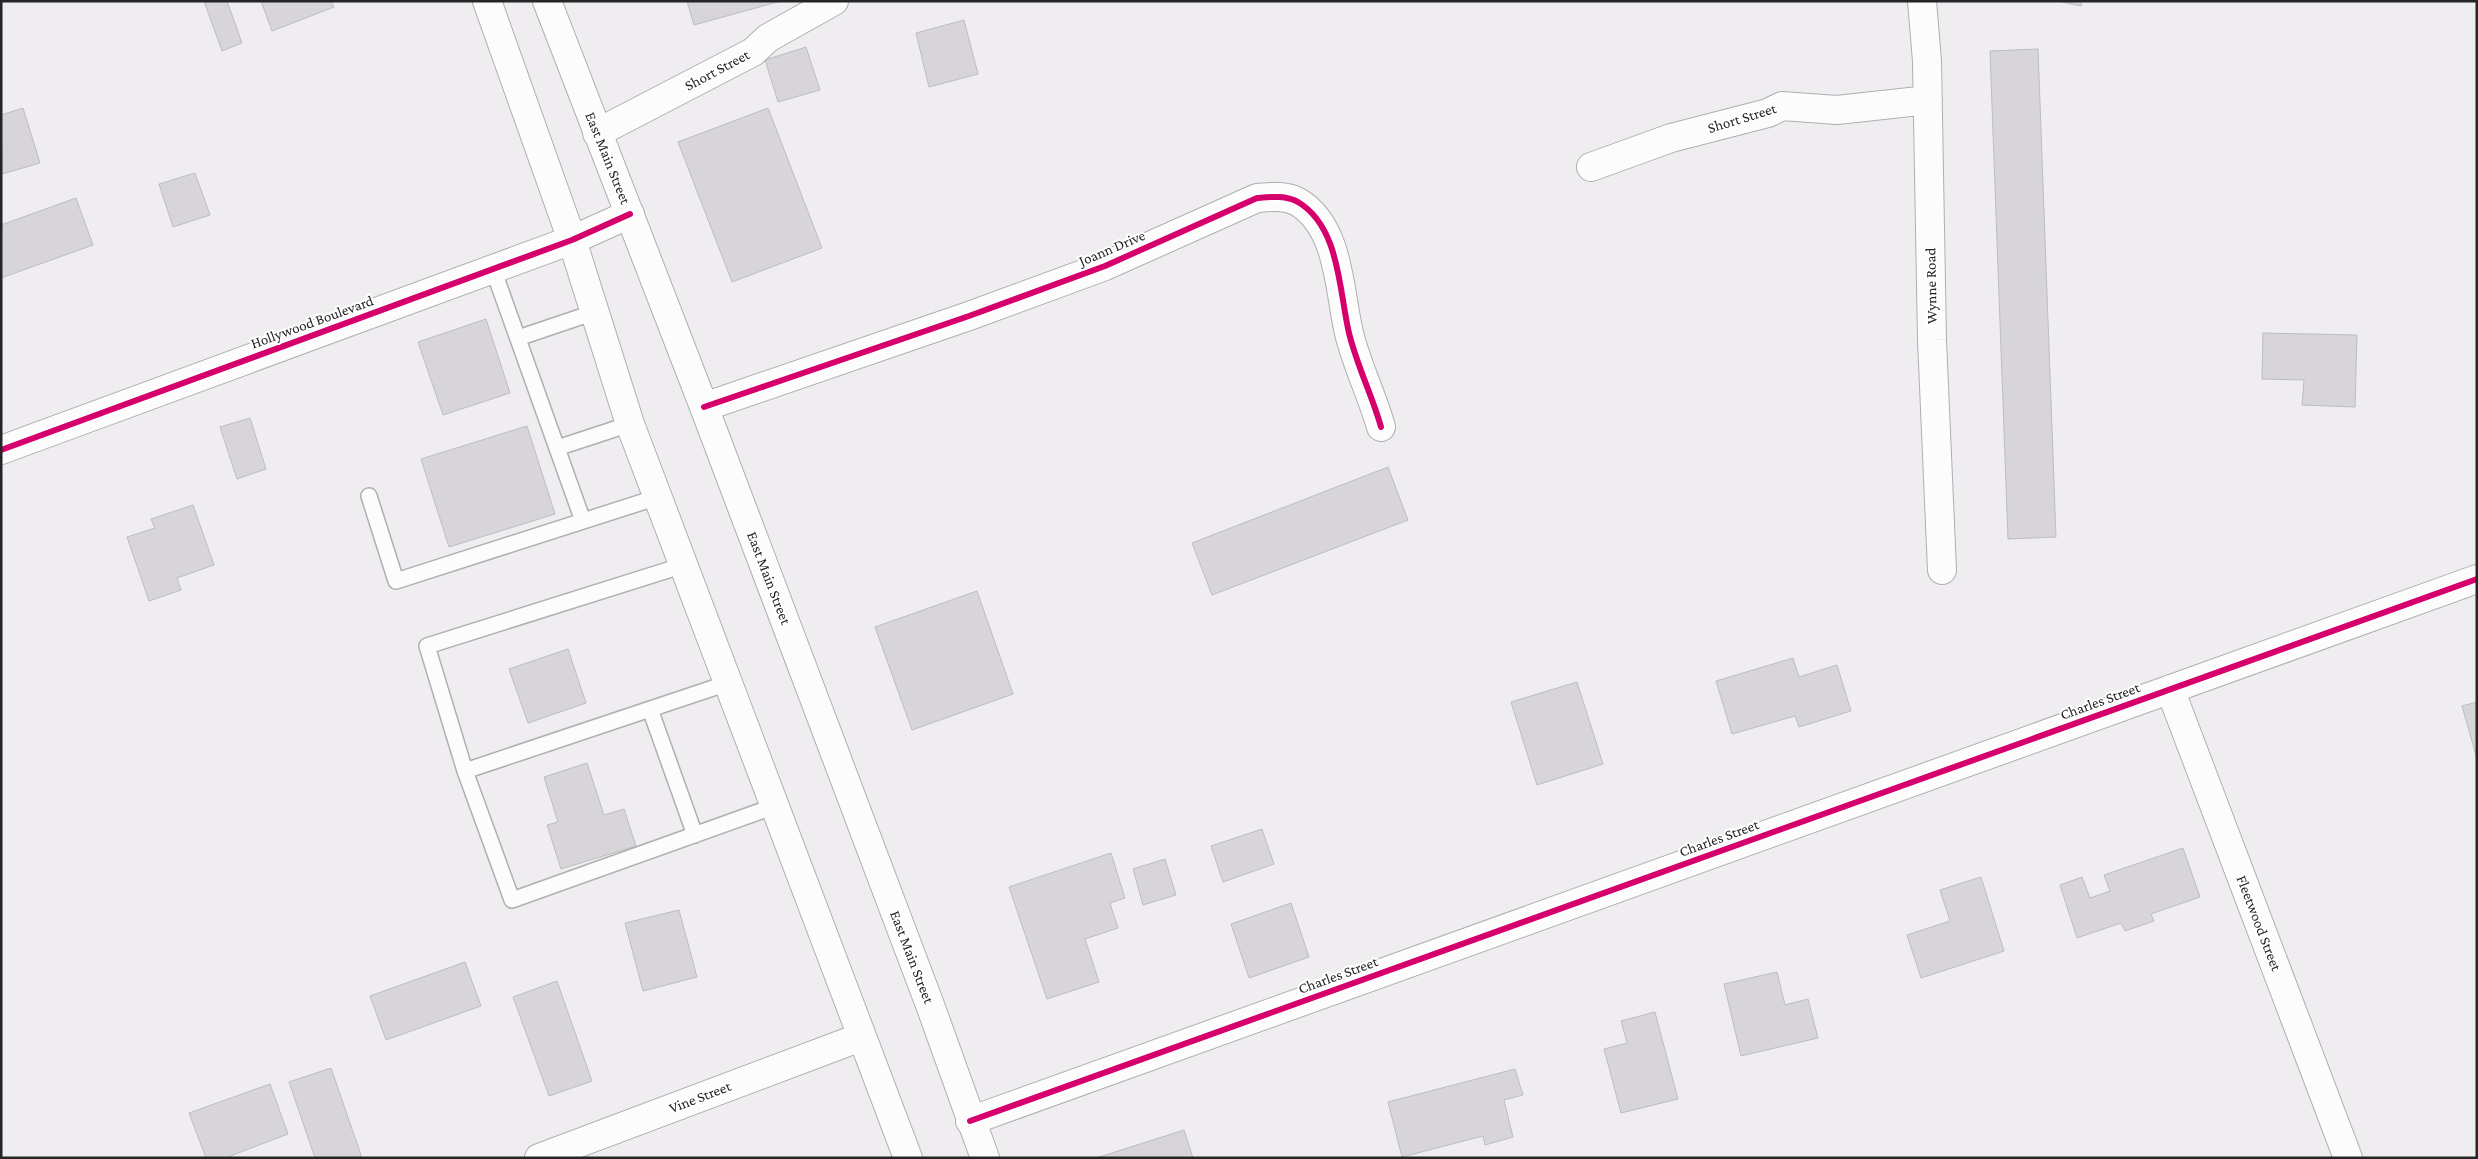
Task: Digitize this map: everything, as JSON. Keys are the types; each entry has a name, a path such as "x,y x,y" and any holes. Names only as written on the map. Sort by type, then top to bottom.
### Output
{"street":[{"path":"487,1 572,240 630,424 908,1158"},
{"name":"East Main Street","path":"547,1 704,407 930,1005 984,1158"},
{"name":"Short Street","path":"597,133 753,52 768,38 834,1"},
{"name":"Wynne Road","path":"1922,1 1928,100 1932,340 1942,570"},
{"name":"Short Street","path":"1591,167 1670,138 1768,112 1782,106 1837,110 1928,100"},
{"name":"Joann Drive","path":"704,407 1087,273 1256,198 1276,196 1297,202 1312,215 1326,233 1333,255 1350,335 1381,427"},
{"name":"Hollywood Boulevard","path":"1,450 572,240 630,214"},
{"name":"Charles Street","path":"970,1121 2477,579"},
{"name":"Fleetwood Street","path":"2170,689 2348,1158"},
{"name":"Vine Street","path":"539,1158 862,1037"}],"lane":[{"path":"493,269 583,521"},
{"path":"518,338 595,312"},
{"path":"557,448 630,424"},
{"path":"369,496 396,581 658,496"},
{"path":"684,565 427,646 465,771 512,900 775,806"},
{"path":"465,771 728,683"},
{"path":"650,709 694,835"}],"building":[{"path":"204,1 227,1 242,43 222,51"},
{"path":"261,1 331,1 334,7 272,31"},
{"path":"687,1 781,1 694,25"},
{"path":"2058,1 2082,1 2081,6"},
{"path":"964,20 978,74 929,87 916,33"},
{"path":"806,47 820,90 778,102 765,60"},
{"path":"2038,49 2056,537 2008,539 1990,51"},
{"path":"23,108 40,163 2,174 1,115"},
{"path":"768,108 822,248 732,282 678,142"},
{"path":"195,173 210,215 173,227 159,184"},
{"path":"76,198 93,245 1,278 1,225"},
{"path":"486,319 510,393 443,415 418,342"},
{"path":"2263,333 2357,335 2355,407 2302,405 2304,380 2262,379"},
{"path":"250,418 266,469 237,479 220,427"},
{"path":"527,426 555,514 449,547 421,459"},
{"path":"1388,467 1408,520 1212,595 1192,543"},
{"path":"193,505 214,565 177,578 181,590 149,601 127,537 155,528 151,519"},
{"path":"977,591 1013,694 912,730 875,627"},
{"path":"568,649 586,703 528,723 509,669"},
{"path":"1793,658 1799,677 1837,665 1851,711 1799,727 1795,716 1732,734 1716,681"},
{"path":"1577,682 1603,764 1537,785 1511,702"},
{"path":"2477,702 2477,759 2462,706"},
{"path":"587,763 604,815 624,809 636,846 561,869 547,825 558,822 544,777"},
{"path":"1262,829 1274,864 1223,882 1211,846"},
{"path":"2183,848 2200,897 2151,914 2154,921 2125,931 2121,923 2077,938 2060,885 2082,877 2090,898 2110,891 2104,875"},
{"path":"1111,853 1125,898 1110,903 1118,928 1085,939 1099,982 1047,999 1009,887"},
{"path":"1165,859 1176,895 1143,905 1133,869"},
{"path":"1981,877 2004,951 1921,978 1907,935 1950,921 1940,890"},
{"path":"1291,903 1309,957 1249,978 1231,924"},
{"path":"679,910 697,977 643,991 625,923"},
{"path":"465,962 481,1006 386,1040 370,996"},
{"path":"1777,972 1785,1005 1808,999 1818,1038 1741,1056 1724,984"},
{"path":"557,981 592,1081 549,1096 513,997"},
{"path":"1655,1012 1678,1099 1621,1113 1604,1049 1627,1043 1621,1021"},
{"path":"331,1068 362,1158 315,1158 289,1082"},
{"path":"1515,1069 1523,1095 1504,1100 1513,1137 1485,1145 1483,1136 1402,1157 1388,1102"},
{"path":"270,1084 288,1134 225,1158 206,1158 189,1113"},
{"path":"1184,1130 1193,1158 1096,1158"}],"cycle path":[{"path":"704,407 969,316 1105,266 1257,198 1278,197 1298,202 1312,213 1330,243 1336,261 1352,345 1381,427"},
{"path":"1,450 572,240 630,214"},
{"path":"970,1121 2477,579"}]}
